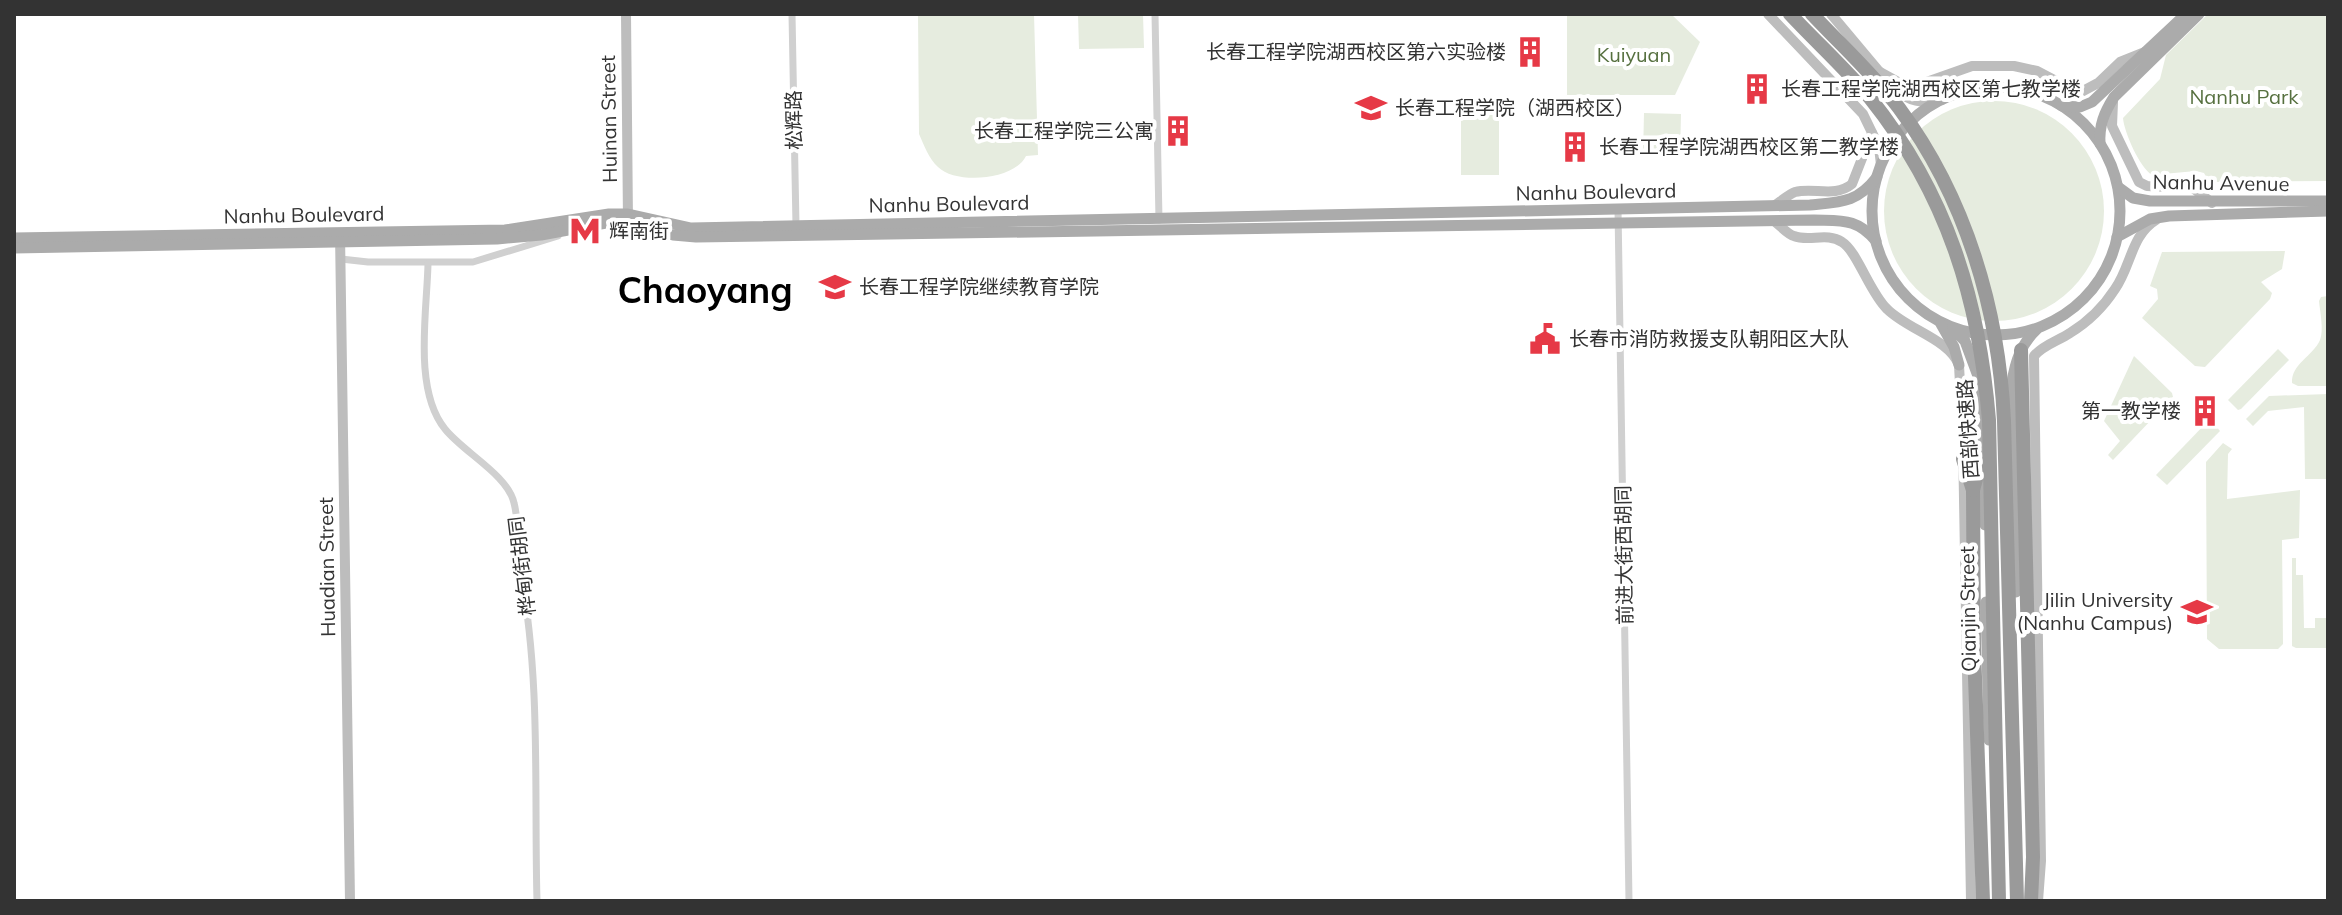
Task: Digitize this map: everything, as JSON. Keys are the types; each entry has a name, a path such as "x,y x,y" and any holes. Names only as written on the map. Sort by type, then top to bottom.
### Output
{"highway":[{"name":"西部快速路","path":"1790,14 1868,96 1904,144 1944,219 1957,253 1977,328 1984,364 1990,434 1997,901"},
{"name":"西部快速路","path":"1812,14 1900,109 1937,167 1976,259 1988,302 1999,351 2004,421 2019,901"},
{"path":"2021,350 2033,857 2031,901"},
{"path":"1963,459 1973,490"},
{"path":"1981,461 1973,490 1973,527 1983,901"}],"main road":[{"name":"Huinan Street","path":"626,14 628,219"},
{"path":"1768,14 1863,114 1879,147 1881,165"},
{"path":"1831,14 1878,71 1905,97 1920,103 1979,89 2005,88 2030,92 2060,105 2085,125 2101,145 2118,187 2120,218 2117,237 2106,267 2092,289 2074,307 2040,326 2014,333 1988,334 1950,326 1917,306 1898,287 1885,265 1876,241 1872,202 1881,165 1893,142 1910,122 1942,100"},
{"path":"2060,105 2080,107 2092,102 2186,14"},
{"path":"2101,145 2100,129 2104,113 2114,97 2199,14"},
{"path":"1878,71 1911,85 1972,66 2014,66 2037,71 2075,91 2083,91 2098,83 2120,62 2147,52"},
{"path":"2114,97 2112,126 2139,182 2147,186 2193,188 2212,203"},
{"path":"1773,206 1793,192 1839,191 1852,184 1871,142 1871,127"},
{"name":"Nanhu Boulevard","path":"14,248 298,241 505,230 609,214 673,235 696,237 1773,206 1839,203 1865,192 1877,177"},
{"name":"Nanhu Avenue","path":"2118,187 2133,198 2150,201 2328,201"},
{"name":"Nanhu Avenue","path":"2117,237 2132,227 2161,217 2328,211"},
{"path":"2038,901 2041,861 2034,356 2039,350 2072,332 2105,303 2123,277 2142,230 2161,217"},
{"name":"Nanhu Boulevard","path":"14,238 497,239 541,235 628,219 691,228 1814,220 1856,223 1876,241"},
{"path":"1774,221 1793,236 1827,236 1848,246 1867,284 1884,307 1904,324 1947,347 1955,355 1960,372"},
{"name":"Huadian Street","path":"340,237 350,901"},
{"path":"1938,320 1954,347 1960,372"},
{"name":"Qianjin Street","path":"1950,326 1965,341 1978,376 1997,901"},
{"path":"2019,901 2012,383 2021,350 2040,326"},
{"name":"Qianjin Street","path":"1960,372 1971,901"}],"street":[{"name":"松辉路","path":"792,14 796,226"},
{"path":"1155,14 1159,223"},
{"name":"前进大街西胡同","path":"1618,209 1629,901"},
{"path":"341,259 428,264 473,262 578,228"},
{"name":"桦甸街胡同","path":"428,264 425,348 433,409 444,428 508,487 515,503 535,680 537,901"}],"green space":[{"path":"918,14 1034,14 1038,155 1026,156 1010,170 985,177 971,178 946,173 935,164 919,134"},
{"path":"1078,14 1143,14 1144,48 1079,49"},
{"name":"Kuiyuan","path":"1567,14 1671,14 1700,42 1675,95 1567,95"},
{"name":"Nanhu Park","path":"2208,14 2328,14 2328,181 2209,182 2204,173 2196,171 2152,175 2147,171 2129,140 2123,118 2160,79 2166,55"},
{"path":"1994,101 2036,109 2072,133 2096,169 2104,211 2096,253 2072,289 2036,313 1994,321 1952,313 1916,289 1892,253 1884,211 1892,169 1916,133 1952,109"},
{"path":"1461,112 1499,113 1499,175 1461,175"},
{"path":"1644,113 1681,114 1680,158 1643,157"},
{"path":"2285,251 2282,269 2261,282 2272,293 2270,299 2205,367 2195,366 2142,318 2158,299 2157,289 2150,286 2162,252"},
{"path":"2328,296 2328,386 2298,386 2292,383 2293,376 2320,340 2319,301 2321,297"},
{"path":"2278,349 2289,360 2238,410 2228,400"},
{"path":"2134,356 2173,397 2113,460 2108,455 2120,441 2104,421"},
{"path":"2328,394 2328,479 2305,479 2304,407 2268,411 2253,426 2246,419 2269,396"},
{"path":"2210,419 2220,431 2167,485 2156,475"},
{"path":"2223,443 2232,449 2228,454 2227,499 2300,490 2299,538 2282,540 2283,644 2278,649 2219,649 2207,639 2206,462"},
{"path":"2292,558 2296,558 2296,575 2303,575 2304,628 2315,628 2315,618 2328,618 2328,648 2292,646"}],"place":[{"name":"长春工程学院湖西校区第六实验楼","path":"1530,52"},
{"name":"长春工程学院湖西校区第七教学楼","path":"1757,89"},
{"name":"长春工程学院（湖西校区）","path":"1371,108"},
{"name":"长春工程学院三公寓","path":"1178,131"},
{"name":"长春工程学院湖西校区第二教学楼","path":"1575,147"},
{"name":"辉南街","path":"585,231"},
{"name":"长春工程学院继续教育学院","path":"835,287"},
{"name":"长春市消防救援支队朝阳区大队","path":"1545,339"},
{"name":"第一教学楼","path":"2205,411"},
{"name":"Jilin University (Nanhu Campus)","path":"2197,612"}],"district":[{"name":"Chaoyang","path":"705,290"}]}
